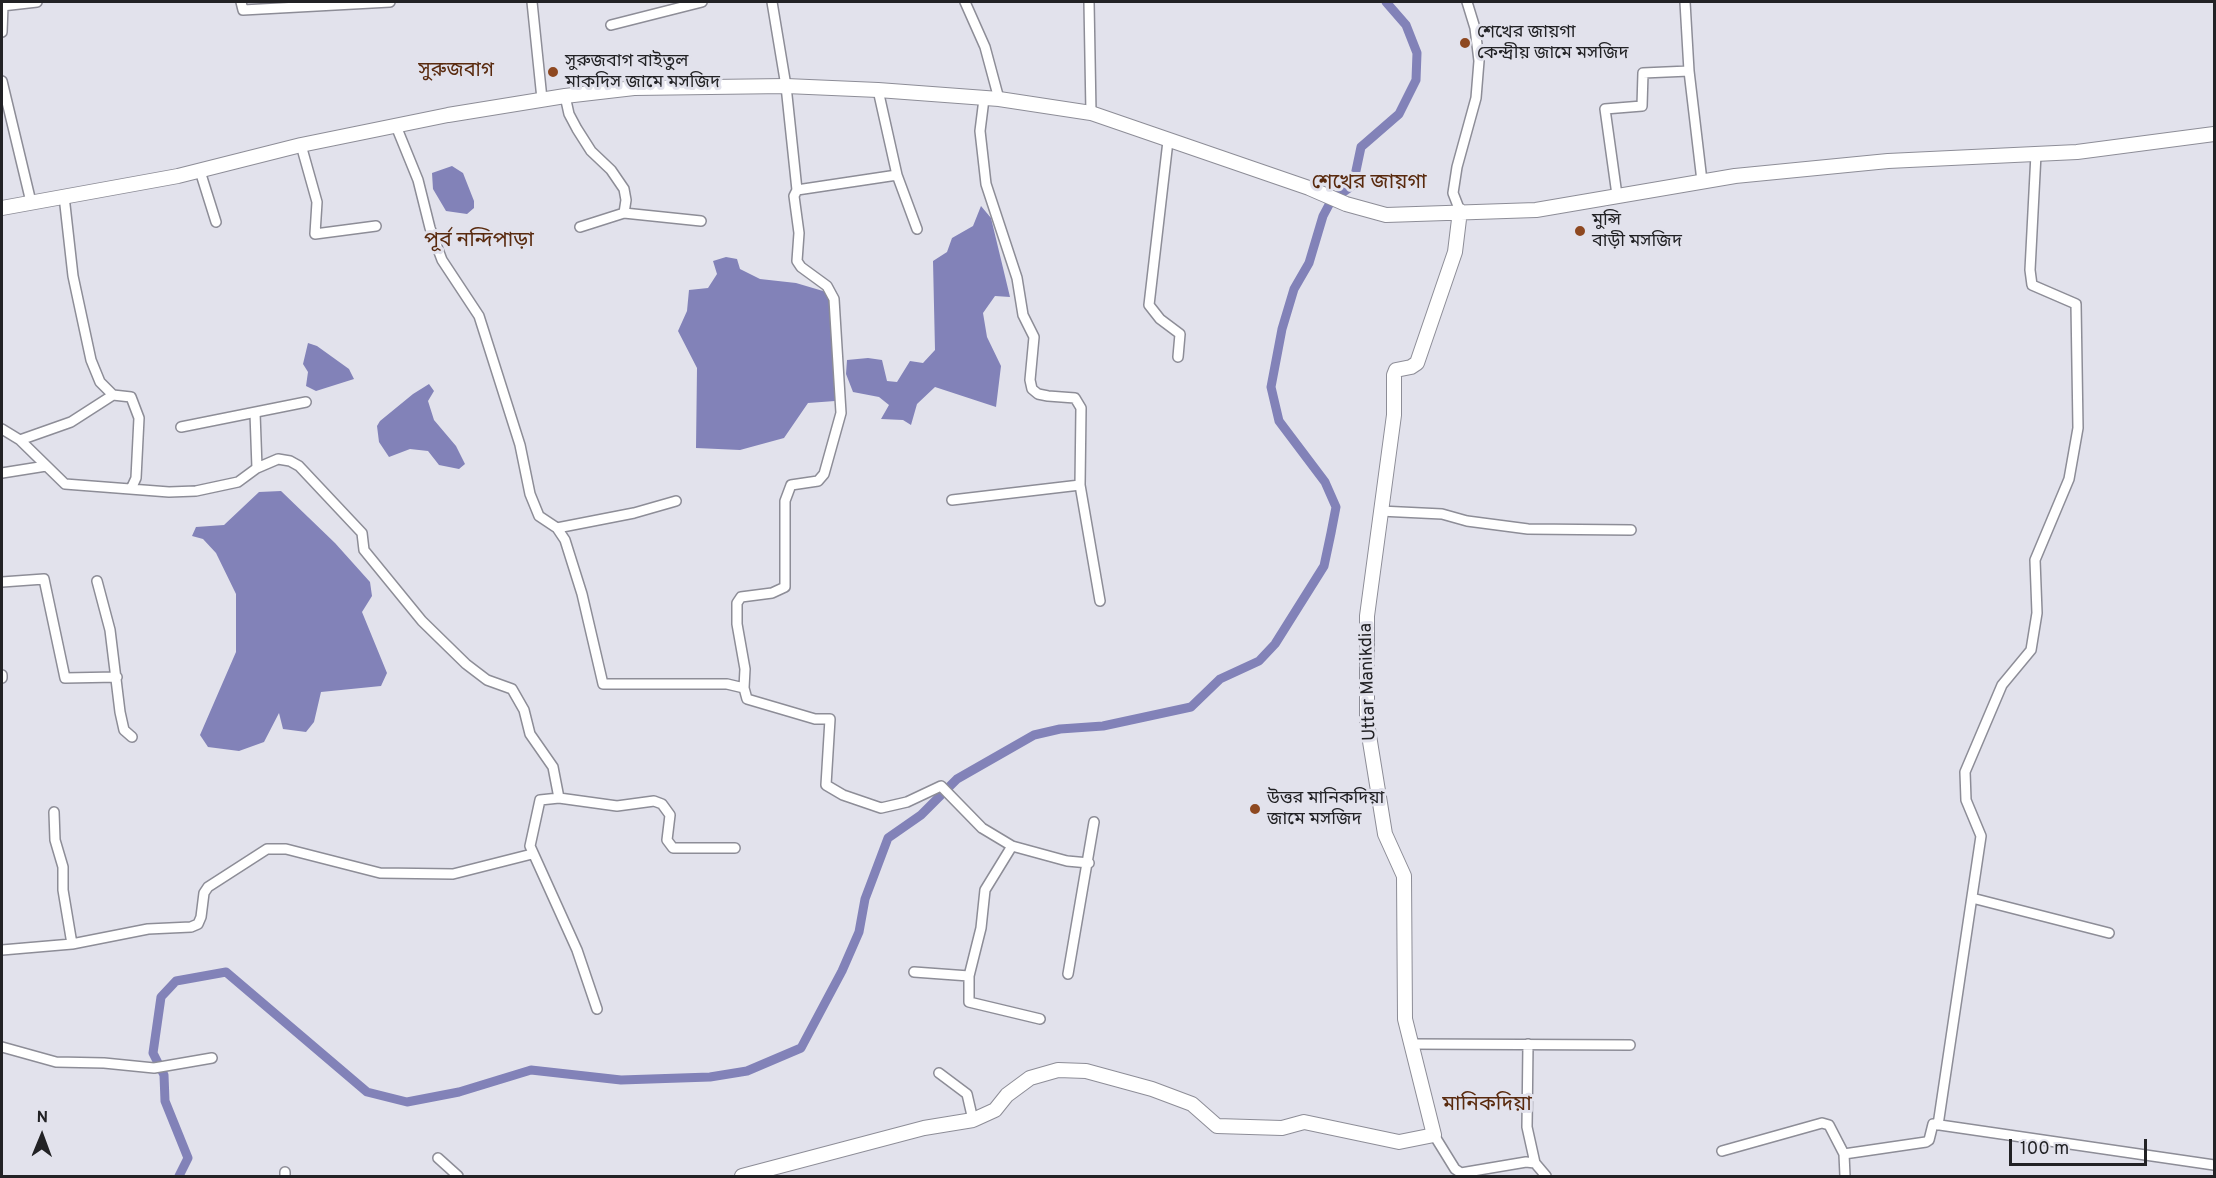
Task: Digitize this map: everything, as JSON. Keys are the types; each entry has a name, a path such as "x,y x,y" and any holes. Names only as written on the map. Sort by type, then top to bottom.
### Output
{"main road":[{"path":"2,208 200,171 301,145 396,126 542,99 634,88 786,86 878,90 999,99 1091,113 1309,188 1346,204 1386,215 1536,210 1571,206 1617,195 1702,181 1888,161 2125,147 2214,134"},
{"name":"Uttar Manikdia","path":"1434,1135 1405,1019 1404,876 1385,834 1367,723 1367,616 1394,415 1394,375 1396,370 1411,367 1417,363 1455,252 1460,211"},
{"path":"742,1176 924,1128 973,1120 995,1110 1007,1095 1030,1078 1058,1070 1086,1071 1162,1093 1192,1104 1217,1126 1282,1128 1304,1122 1399,1142 1434,1135"}],"street":[{"path":"2,32 2,6 36,2"},
{"path":"241,2 243,10 390,2"},
{"path":"532,2 542,99"},
{"path":"611,25 702,2"},
{"path":"772,2 786,86 797,190 794,195 800,233 797,261 801,267 827,286 834,299 841,413 824,474 818,481 791,485 785,501 785,587 772,593 741,597 737,603 737,624 745,669 744,687 747,699 815,719 830,719 826,785 843,795 881,808 907,802 941,786 982,828 1012,846 1067,861 1089,863"},
{"path":"965,2 985,47 999,99"},
{"path":"1089,2 1091,113"},
{"path":"1460,211 1453,193 1460,155 1476,98 1479,61 1475,28 1467,2"},
{"path":"1685,2 1689,71 1702,181"},
{"path":"1617,195 1605,109 1642,106 1643,73 1689,71"},
{"path":"2,81 31,202"},
{"path":"878,90 897,175 917,229"},
{"path":"565,96 569,114 577,129 591,151 624,189 624,213"},
{"path":"984,99 980,130 986,184 1017,278 1023,315 1034,338 1030,380 1032,389 1038,394 1075,398 1080,402 1080,485 1100,601"},
{"path":"396,126 418,180 430,228 442,260 479,316 520,445 530,494 539,516 557,528 565,540 582,594 603,684 727,684 744,687"},
{"path":"1168,141 1149,305 1153,313 1180,334 1178,357"},
{"path":"301,145 317,202 315,234 376,226"},
{"path":"1938,1125 1981,836 1966,800 1965,772 2002,685 2031,650 2037,614 2035,560 2070,480 2078,429 2076,304 2032,285 2030,270 2036,154"},
{"path":"200,171 216,222"},
{"path":"797,190 897,175"},
{"path":"64,196 73,276 91,360 100,382 113,395 131,397 140,418 136,478 131,489"},
{"path":"580,227 624,213 700,221"},
{"path":"20,440 71,422 113,395"},
{"path":"181,427 306,402"},
{"path":"255,413 257,468"},
{"path":"2,429 20,440 65,484 196,491 238,482 257,468 278,459 299,466 362,532 364,550 422,621 466,664 487,680 512,689 524,710 530,734 553,767 559,798"},
{"path":"2,473 46,466"},
{"path":"952,500 1080,485"},
{"path":"557,528 634,513 676,501"},
{"path":"1380,511 1442,514 1467,521 1528,529 1632,530"},
{"path":"2,582 44,579 64,678 117,676"},
{"path":"97,581 110,630 124,730 132,737"},
{"path":"597,1009 573,940 543,869 532,854 530,846 540,800 559,798 617,806 654,801 662,804 670,815 667,840 673,848 735,848"},
{"path":"54,812 55,840 63,867 64,899 72,944"},
{"path":"1068,974 1089,863 1094,822"},
{"path":"1012,846 985,890 981,928 969,976 969,1002 1040,1019"},
{"path":"2,950 72,944 147,929 191,927 198,924 201,917 204,893 208,887 267,849 286,849 380,873 453,874 532,854"},
{"path":"1972,898 2109,933"},
{"path":"914,972 969,976"},
{"path":"1411,1044 1630,1045"},
{"path":"1528,1044 1527,1127 1535,1163 1546,1176"},
{"path":"2,1047 56,1062 104,1063 154,1068 212,1058"},
{"path":"939,1072 967,1094 973,1120"},
{"path":"1722,1151 1822,1123 1829,1125 1844,1154 1845,1176"},
{"path":"1844,1154 1926,1142 1929,1140 1932,1124 2214,1165"},
{"path":"1434,1135 1455,1169 1461,1173 1503,1164 1535,1163"},
{"path":"438,1158 458,1176"}],"water":[{"path":"452,166 463,173 474,201 474,208 467,214 446,211 433,189 432,173"},
{"path":"981,206 991,218 1010,297 995,296 983,313 987,337 1001,366 996,407 935,387 917,404 911,425 903,420 881,419 889,405 879,397 853,392 846,374 847,360 868,358 882,360 887,381 897,382 910,361 923,363 935,350 933,261 947,252 952,238 973,226"},
{"path":"726,257 737,259 740,269 760,279 796,283 823,291 832,299 835,401 808,403 784,438 740,450 696,448 697,368 678,331 687,311 689,290 708,288 717,274 713,261"},
{"path":"308,343 317,346 349,369 354,379 316,391 306,386 308,372 303,364"},
{"path":"429,384 434,391 428,401 434,420 456,446 465,464 459,469 439,465 428,451 410,449 389,457 379,442 377,426 380,421"},
{"path":"281,491 335,543 370,582 372,596 362,612 387,673 381,686 321,692 314,722 306,732 283,729 279,713 264,742 239,751 208,747 200,735 236,652 236,594 216,553 203,539 192,536 196,527 224,525 259,492"}],"waterway":[{"path":"179,1176 188,1158 165,1101 164,1075 153,1053 161,997 176,981 226,972 367,1092 407,1102 459,1092 531,1070 621,1080 710,1077 747,1071 801,1048 842,971 859,932 865,899 888,838 921,815 957,779 1034,735 1060,729 1103,726 1191,707 1220,679 1259,661 1275,644 1324,566 1331,533 1336,507 1325,482 1279,421 1271,387 1282,329 1294,289 1309,263 1323,216 1331,201 1353,185 1361,147 1399,114 1416,80 1417,53 1406,25 1386,2"}],"place":[{"name":"শেখের জায়গা কেন্দ্রীয় জামে মসজিদ","path":"1465,43"},
{"name":"সুরুজবাগ বাইতুল মাকদিস জামে মসজিদ","path":"553,72"},
{"name":"মুন্সি বাড়ী মসজিদ","path":"1580,231"},
{"name":"উত্তর মানিকদিয়া জামে মসজিদ","path":"1255,809"}],"district":[{"name":"সুরুজবাগ","path":"456,72"},
{"name":"শেখের জায়গা","path":"1369,184"},
{"name":"পূর্ব নন্দিপাড়া","path":"479,242"},
{"name":"মানিকদিয়া","path":"1487,1106"}]}
